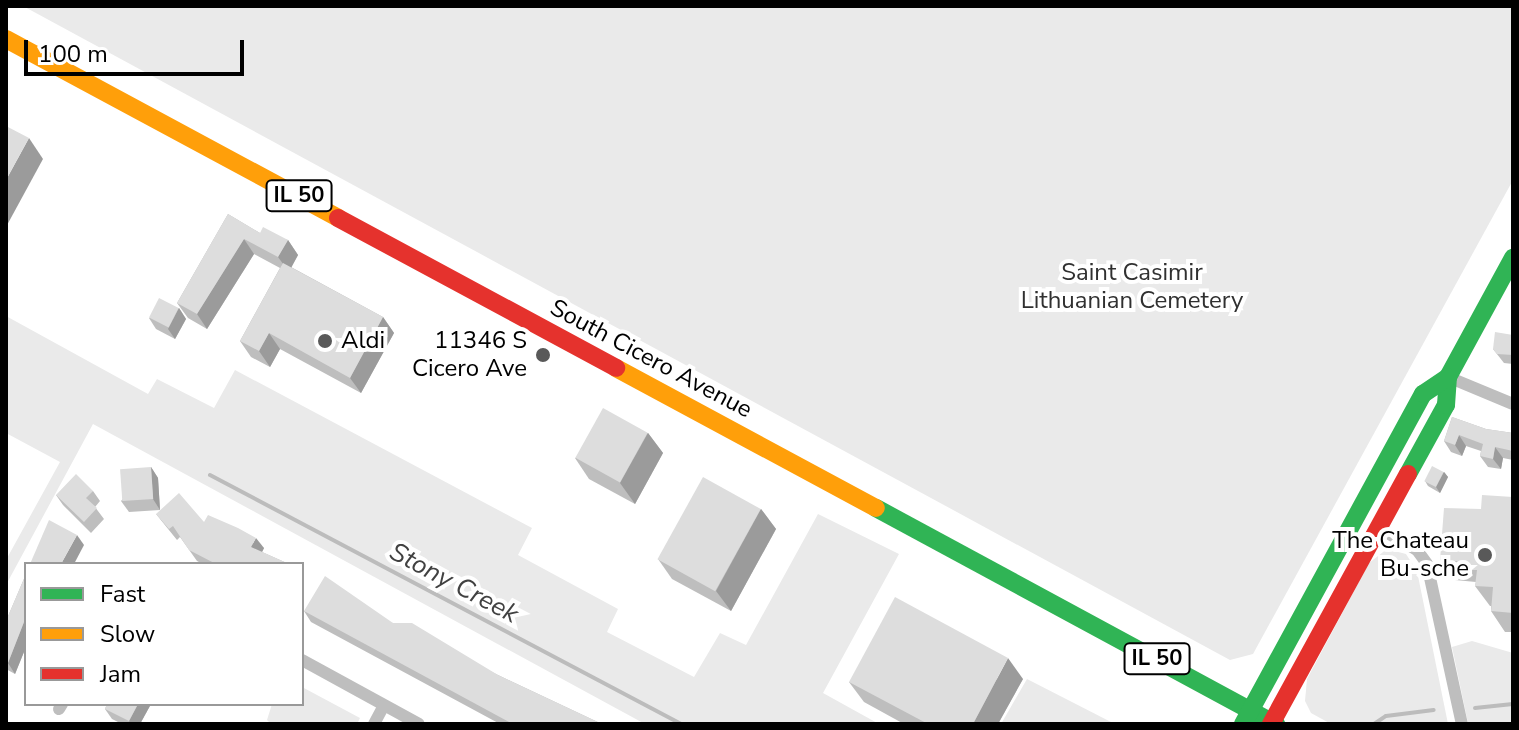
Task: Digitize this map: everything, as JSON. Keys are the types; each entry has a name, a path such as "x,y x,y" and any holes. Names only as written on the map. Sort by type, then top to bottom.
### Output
{"main road":[{"name":"South Cicero Avenue","path":"6,39 1247,717 1275,723"},
{"path":"1275,723 1446,405 1448,377 1513,258"},
{"path":"1247,717 1423,394 1448,377"}],"street":[{"path":"1448,377 1513,404"},
{"path":"1379,528 1417,550 1427,564 1462,724"},
{"path":"304,661 419,724"},
{"path":"374,724 384,705"}],"green space":[{"name":"Saint Casimir Lithuanian Cemetery","path":"23,6 1513,6 1513,180 1253,654 1230,660"},
{"path":"6,316 148,394 157,379 214,408 235,370 532,528 518,555 618,609 607,632 694,677 720,633 746,645 818,514 899,554 823,693 879,724 645,724 93,424 6,585 6,560 60,462 6,433"},
{"path":"1387,549 1406,554 1417,571 1448,724 1331,724 1311,713 1305,701 1307,679 1369,563"},
{"path":"1472,641 1513,653 1513,724 1468,723 1452,647"},
{"path":"1027,679 1111,722 1001,724"},
{"path":"304,688 360,718 357,724 271,724 267,720 271,706 304,706"}],"building":[{"path":"6,126 29,138 6,180"},
{"path":"228,214 260,233 263,227 288,240 278,257 244,239 197,314 177,303"},
{"name":"Aldi","path":"283,263 383,317 350,378 269,333 259,351 240,341"},
{"path":"159,298 179,308 169,328 149,318"},
{"path":"1495,332 1513,335 1513,355 1497,354 1493,349"},
{"path":"603,408 648,433 620,483 575,458"},
{"path":"1452,417 1486,429 1513,433 1513,451 1495,447 1493,459 1480,456 1483,444 1459,435 1455,445 1444,441"},
{"path":"1432,466 1444,472 1436,487 1424,481"},
{"path":"151,467 153,499 122,501 120,469"},
{"path":"76,474 93,491 86,498 97,508 84,522 56,495"},
{"path":"703,477 761,509 715,591 657,559"},
{"path":"179,493 204,522 208,515 238,528 256,538 251,547 285,562 212,562 189,550 173,526 169,529 156,514"},
{"name":"The Chateau Bu-sche","path":"1482,495 1513,497 1513,613 1491,611 1493,587 1475,586 1477,570 1467,570 1468,562 1440,560 1444,508 1481,509"},
{"path":"49,520 77,535 62,562 31,562"},
{"path":"325,576 393,623 412,623 498,675 602,724 513,724 304,611"},
{"path":"24,579 24,622 8,663 6,621"},
{"path":"895,597 1008,658 973,724 928,724 849,682"},
{"path":"106,706 137,706 129,721 105,709"}],"waterway":[{"name":"Stony Creek","path":"210,475 681,724"},
{"name":"Stony Creek","path":"1475,708 1513,704"},
{"name":"Stony Creek","path":"1374,724 1386,716 1434,710"}],"traffic: fast":[{"path":"1408,474 1446,405 1448,377 1513,258"},
{"path":"1243,724 1423,394 1448,377"},
{"path":"876,508 1276,724"}],"traffic: slow":[{"path":"6,39 338,218"},
{"path":"616,368 876,508"}],"traffic: jam":[{"path":"338,218 616,368"},
{"path":"1271,724 1408,474"}],"place":[{"name":"Aldi","path":"325,341"},
{"name":"11346 S Cicero Ave","path":"543,355"},
{"name":"The Chateau Bu-sche","path":"1485,555"}]}
